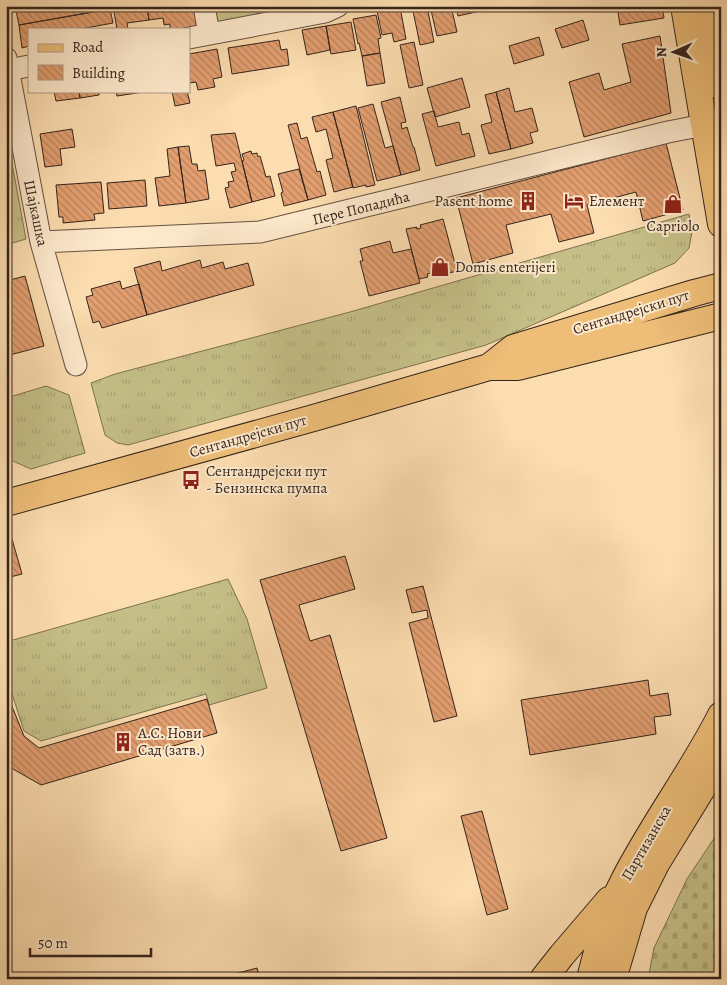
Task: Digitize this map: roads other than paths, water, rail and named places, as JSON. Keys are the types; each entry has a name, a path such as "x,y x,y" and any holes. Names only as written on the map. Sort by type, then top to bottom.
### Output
{"main road":[{"path":"684,6 721,224"},
{"path":"708,6 721,88"},
{"name":"Сентандрејски пут","path":"489,367 514,348 721,286"},
{"name":"Сентандрејски пут","path":"6,503 317,417 489,367 518,367 721,316"},
{"name":"Партизанска","path":"590,979 610,911 621,886 640,850 721,715"},
{"name":"Партизанска","path":"613,979 634,908 656,864 721,758"},
{"path":"543,979 621,886"}],"street":[{"path":"204,6 199,36 325,12 338,6"},
{"name":"Шајкашка","path":"14,64 41,242 76,365"},
{"name":"Пере Попадића","path":"41,242 260,232 668,132 704,125"}],"place":[{"name":"Pasent home","path":"528,201"},
{"name":"Елемент","path":"574,201"},
{"name":"Capriolo","path":"673,204"},
{"name":"Domis enterijeri","path":"440,267"},
{"name":"Сентандрејски пут - Бензинска пумпа","path":"191,480"},
{"name":"А.С. Нови Сад (затв.)","path":"123,742"}]}
